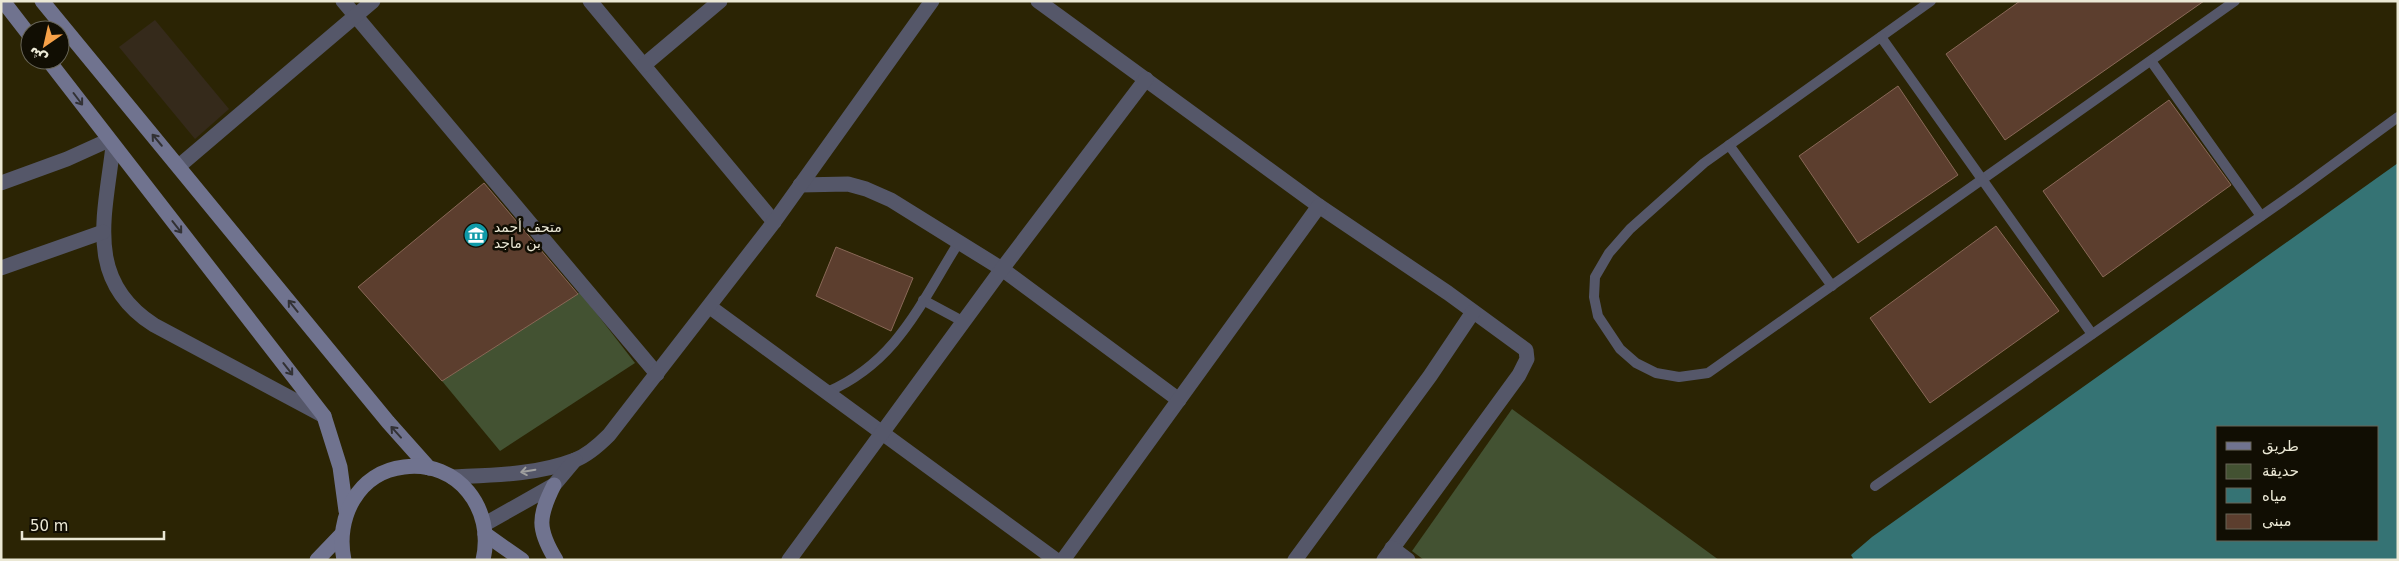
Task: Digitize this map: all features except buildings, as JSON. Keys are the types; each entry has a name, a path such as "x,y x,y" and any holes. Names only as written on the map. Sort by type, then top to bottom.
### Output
{"street":[{"path":"3,1 20,23"},
{"path":"42,1 388,422 429,468"},
{"path":"344,1 657,374"},
{"path":"179,166 373,1"},
{"path":"590,1 774,222"},
{"path":"644,65 720,1"},
{"path":"452,477 525,472 575,460 594,449 609,435 774,222 932,1"},
{"path":"1038,1 1319,206 1448,293 1526,350 1527,359 1519,375 1388,554 1408,560"},
{"path":"56,70 324,416 340,467 346,510"},
{"path":"789,560 884,434 1002,269 1146,79"},
{"path":"1,182 111,143"},
{"path":"111,143 103,232 104,253 109,273 122,298 142,317 324,416"},
{"path":"800,185 848,184 866,189 891,200 1002,269 1179,400"},
{"path":"1063,560 1319,206"},
{"path":"1,268 103,232"},
{"path":"710,307 1056,560"},
{"path":"1295,560 1430,376 1473,312"},
{"path":"556,560 540,524 542,508 554,485 575,460"},
{"path":"344,560 340,535 346,510 360,489 380,474 404,467 429,468 452,477 468,490 479,507 485,529 486,546 483,560"},
{"path":"485,529 554,485"},
{"path":"485,529 522,560"},
{"path":"317,560 340,535"}],"lane":[{"path":"1931,1 1704,163 1630,229 1609,253 1595,277 1594,297 1598,316 1620,349 1636,363 1656,373 1679,378 1708,373 2234,2"},
{"path":"1881,37 2092,334"},
{"path":"2151,61 2261,216"},
{"path":"1875,486 2261,216 2398,117"},
{"path":"1729,145 1832,286"},
{"path":"827,392 858,377 887,353 959,242"},
{"path":"923,300 964,322"}],"shaded area":[{"path":"155,20 229,109 195,139 119,47"}],"green space":[{"path":"580,292 635,363 500,451 442,381"},
{"path":"1512,409 1719,560 1424,560 1412,551"}],"water":[{"path":"2398,163 2398,560 1854,560 1851,555 1872,537"}],"place":[{"name":"متحف أحمد بن ماجد","path":"476,235"}]}
